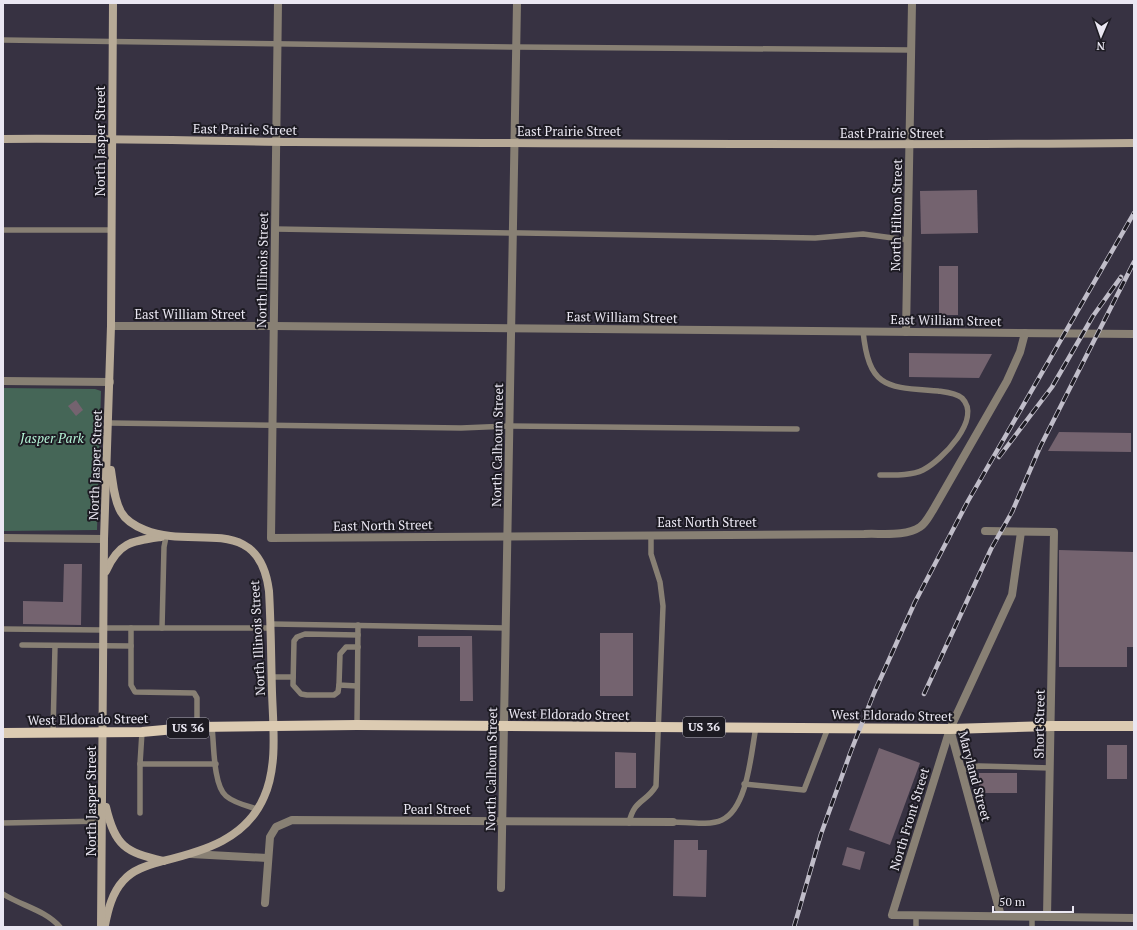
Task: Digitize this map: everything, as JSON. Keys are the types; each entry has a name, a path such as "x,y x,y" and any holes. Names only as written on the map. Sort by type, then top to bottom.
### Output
{"main road":[{"name":"West Eldorado Street","path":"3,733 142,732 197,727 357,725 950,729 1051,726 1134,726"}],"street":[{"name":"North Jasper Street","path":"101,927 104,784 104,539 111,326 113,3"},
{"name":"North Illinois Street","path":"271,538 278,3"},
{"name":"North Calhoun Street","path":"501,888 517,3"},
{"name":"North Hilton Street","path":"906,332 912,3"},
{"name":"East Prairie Street","path":"3,139 112,138 276,142 910,146 1134,143"},
{"name":"East William Street","path":"111,326 274,326 1134,334"},
{"name":"East North Street","path":"271,538 908,532 919,528 926,521 933,510 1007,381 1020,352 1025,333"},
{"path":"3,381 110,382"},
{"name":"North Illinois Street","path":"108,443 114,487 120,511 127,520 138,528 166,537 221,538 241,544 259,559 267,575 271,626 273,727 270,776 265,797 249,820 232,835 212,847 165,861"},
{"path":"985,531 1021,532"},
{"name":"Short Street","path":"1021,532 1054,532 1047,917"},
{"name":"Maryland Street","path":"1001,916 950,729 1012,595 1021,532"},
{"path":"104,576 116,552 123,546 133,542 166,537"},
{"path":"3,538 104,539"},
{"name":"North Front Street","path":"916,916 892,915 950,729"},
{"path":"104,784 106,807 114,834 121,843 133,852 165,861"},
{"name":"Pearl Street","path":"267,858 268,842 276,827 292,820 629,823 673,822"},
{"path":"192,854 267,858 264,903"},
{"path":"104,927 111,900 123,880 139,869 165,861"},
{"path":"916,916 1134,918"}],"lane":[{"path":"3,40 113,41 132,43 277,43 516,47 911,50"},
{"path":"275,229 815,238 863,234 908,240"},
{"path":"3,230 111,230"},
{"path":"863,331 865,353 875,373 882,382 910,390 954,394 961,397 967,405 967,419 961,432 947,452 936,462 922,471 880,475"},
{"path":"109,423 461,428 509,426 797,429"},
{"path":"629,823 631,812 636,805 652,794 656,786 663,606 660,582 650,554 650,535"},
{"path":"162,628 164,546 166,537"},
{"path":"357,725 358,625"},
{"path":"3,629 358,625 506,628"},
{"path":"131,628 131,684 135,692 194,694 197,698 197,727"},
{"path":"358,635 305,634 297,637 293,648 293,685 297,691 307,695 334,695 338,692 340,654 346,647 358,647"},
{"path":"22,645 131,646"},
{"path":"53,733 55,646"},
{"path":"272,677 293,677"},
{"path":"339,685 357,686"},
{"path":"212,727 219,784 225,796 257,809"},
{"path":"673,822 706,822 722,820 733,812 742,795 756,727"},
{"path":"744,784 804,790 828,728"},
{"path":"140,813 140,764 142,732"},
{"path":"140,764 216,764"},
{"path":"961,770 979,766 1050,768"},
{"path":"3,823 103,821"},
{"path":"3,894 15,902 41,912 60,927"},
{"path":"916,916 916,927"},
{"path":"1032,917 1032,927"}],"green space":[{"name":"Jasper Park","path":"3,388 95,389 101,391 97,530 3,531"}],"building":[{"path":"977,190 978,233 921,234 920,191"},
{"path":"939,266 958,266 958,315 939,315"},
{"path":"909,353 992,354 979,378 909,377"},
{"path":"76,400 83,410 76,416 68,406"},
{"path":"1059,432 1131,433 1131,452 1048,451"},
{"path":"1059,550 1134,552 1134,647 1127,647 1127,667 1059,667"},
{"path":"64,564 82,564 81,625 23,624 23,601 63,602"},
{"path":"600,633 633,633 633,696 600,696"},
{"path":"418,636 472,636 473,701 460,701 460,647 418,647"},
{"path":"1107,745 1127,745 1127,779 1107,779"},
{"path":"879,748 920,763 890,845 849,830"},
{"path":"615,752 636,753 636,788 615,788"},
{"path":"979,773 1017,773 1017,793 979,793"},
{"path":"674,840 698,840 698,850 707,850 706,897 673,896"},
{"path":"847,847 865,852 860,870 842,865"}],"railway":[{"path":"794,927 821,834 851,751 874,693 915,602 968,501 1134,213"},
{"path":"924,694 991,549 1012,512 1040,447 1134,262"},
{"path":"999,457 1052,387 1093,316 1121,277"}]}
